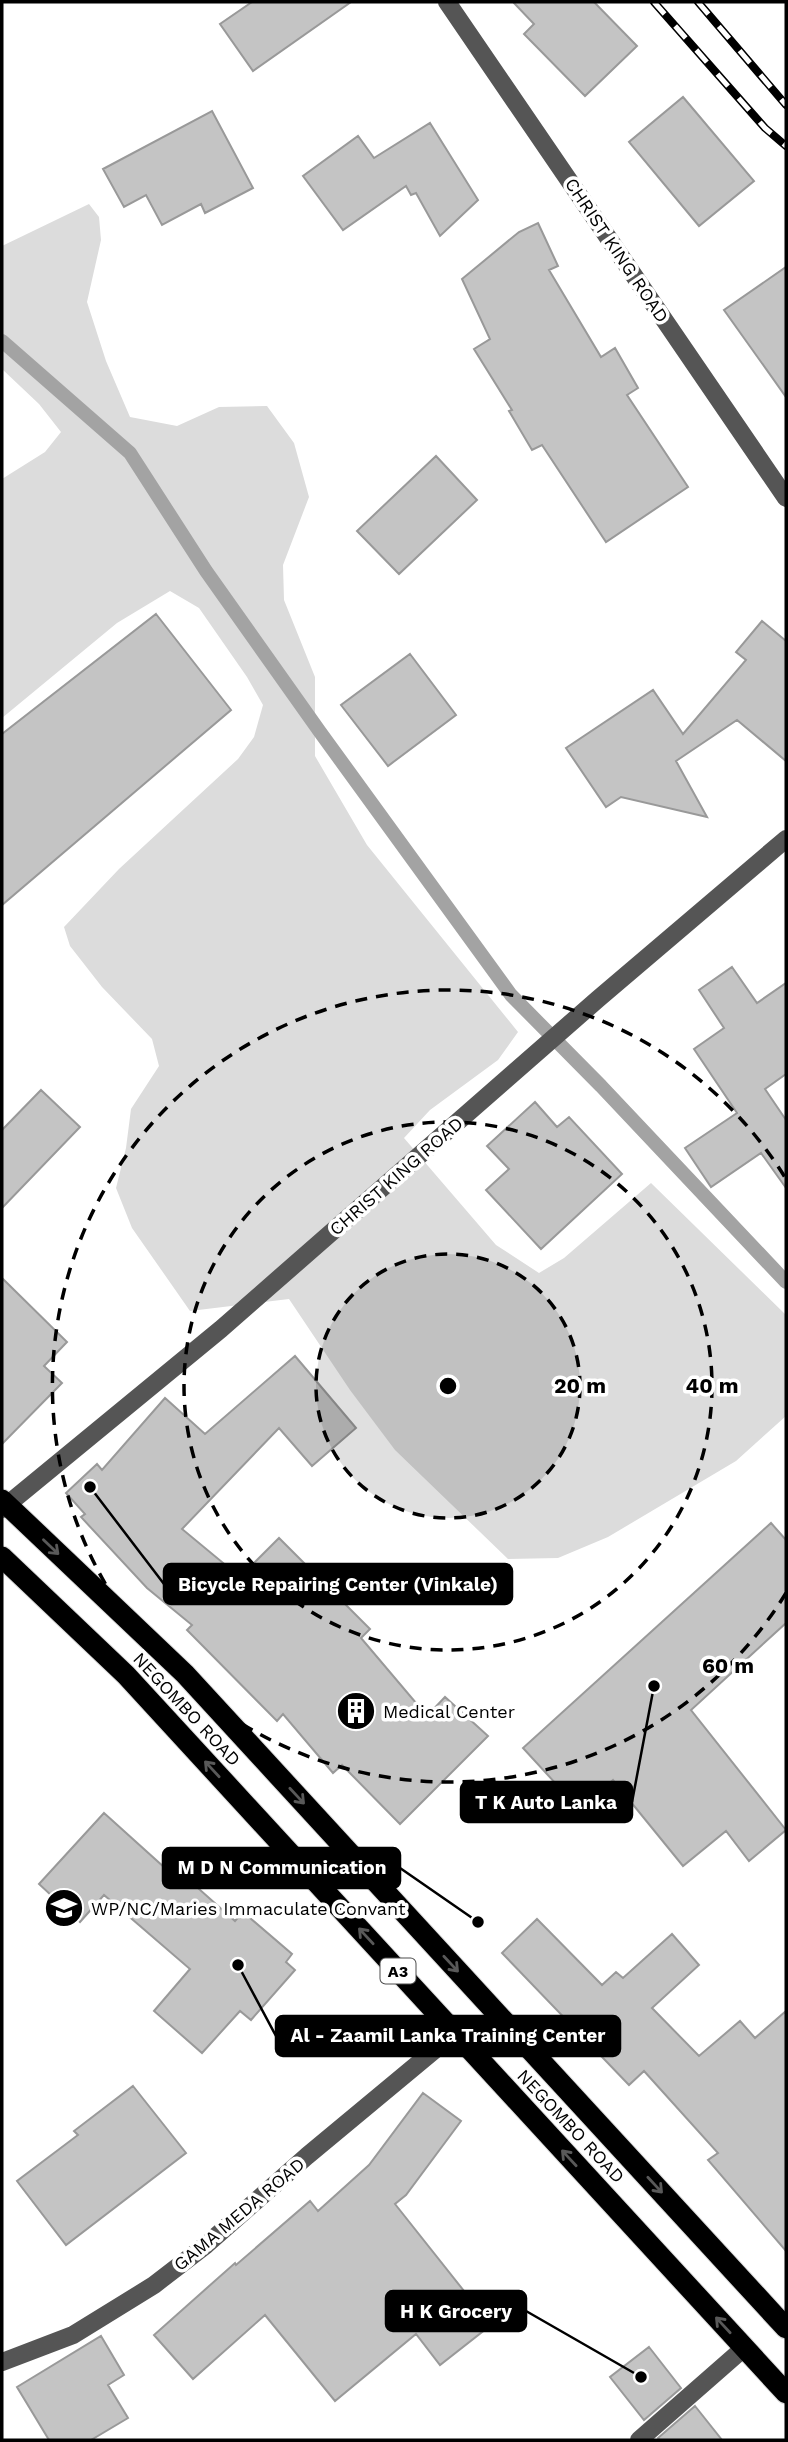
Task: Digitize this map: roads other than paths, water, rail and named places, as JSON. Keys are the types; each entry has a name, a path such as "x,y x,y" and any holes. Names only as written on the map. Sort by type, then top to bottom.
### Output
{"highway":[{"name":"NEGOMBO ROAD","path":"3,1505 185,1674 786,2328"},
{"name":"NEGOMBO ROAD","path":"2,1557 126,1675 786,2393"}],"street":[{"name":"CHRIST KING ROAD","path":"447,2 786,498"},
{"name":"CHRIST KING ROAD","path":"3,1505 221,1329 598,999 786,839"},
{"name":"GAMA MEDA ROAD","path":"2,2362 73,2335 154,2285 206,2245 307,2156 455,2033"},
{"path":"639,2440 744,2348"}],"waterway":[{"path":"2,341 130,453 206,571 511,995 786,1282"}],"railway":[{"path":"654,2 765,128 786,146"},
{"path":"698,2 786,105"}],"place":[{"name":"Bicycle Repairing Center (Vinkale)","path":"90,1487"},
{"name":"T K Auto Lanka","path":"654,1686"},
{"name":"Medical Center","path":"356,1711"},
{"name":"WP/NC/Maries Immaculate Convant","path":"64,1908"},
{"name":"M D N Communication","path":"478,1922"},
{"name":"Al - Zaamil Lanka Training Center","path":"238,1965"},
{"name":"H K Grocery","path":"641,2377"}]}
